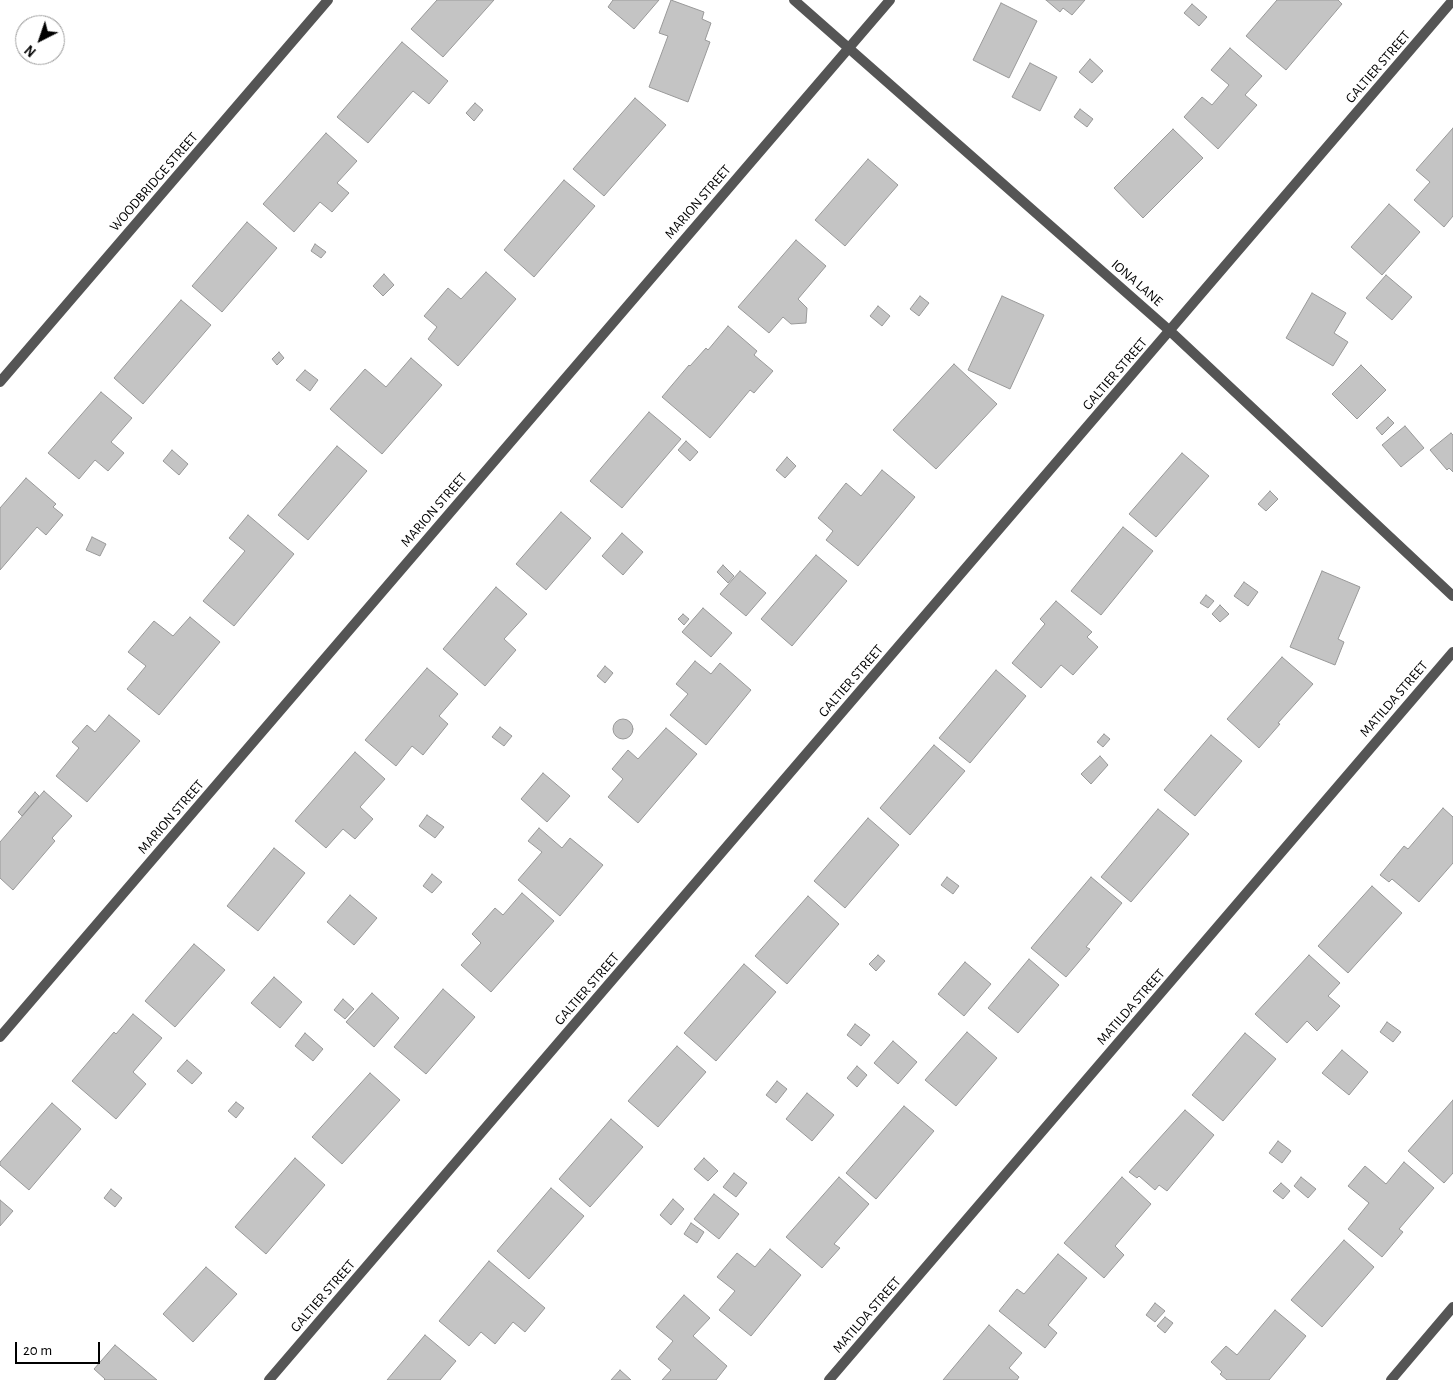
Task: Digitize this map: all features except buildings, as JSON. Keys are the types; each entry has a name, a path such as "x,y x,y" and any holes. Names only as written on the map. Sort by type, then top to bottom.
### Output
{"street":[{"name":"WOODBRIDGE STREET","path":"0,382 328,0"},
{"name":"IONA LANE","path":"794,0 1170,331 1453,596"},
{"name":"MARION STREET","path":"0,1038 890,0"},
{"name":"GALTIER STREET","path":"269,1380 1453,0"},
{"name":"MATILDA STREET","path":"830,1380 1453,652"},
{"path":"1391,1380 1453,1307"}]}
